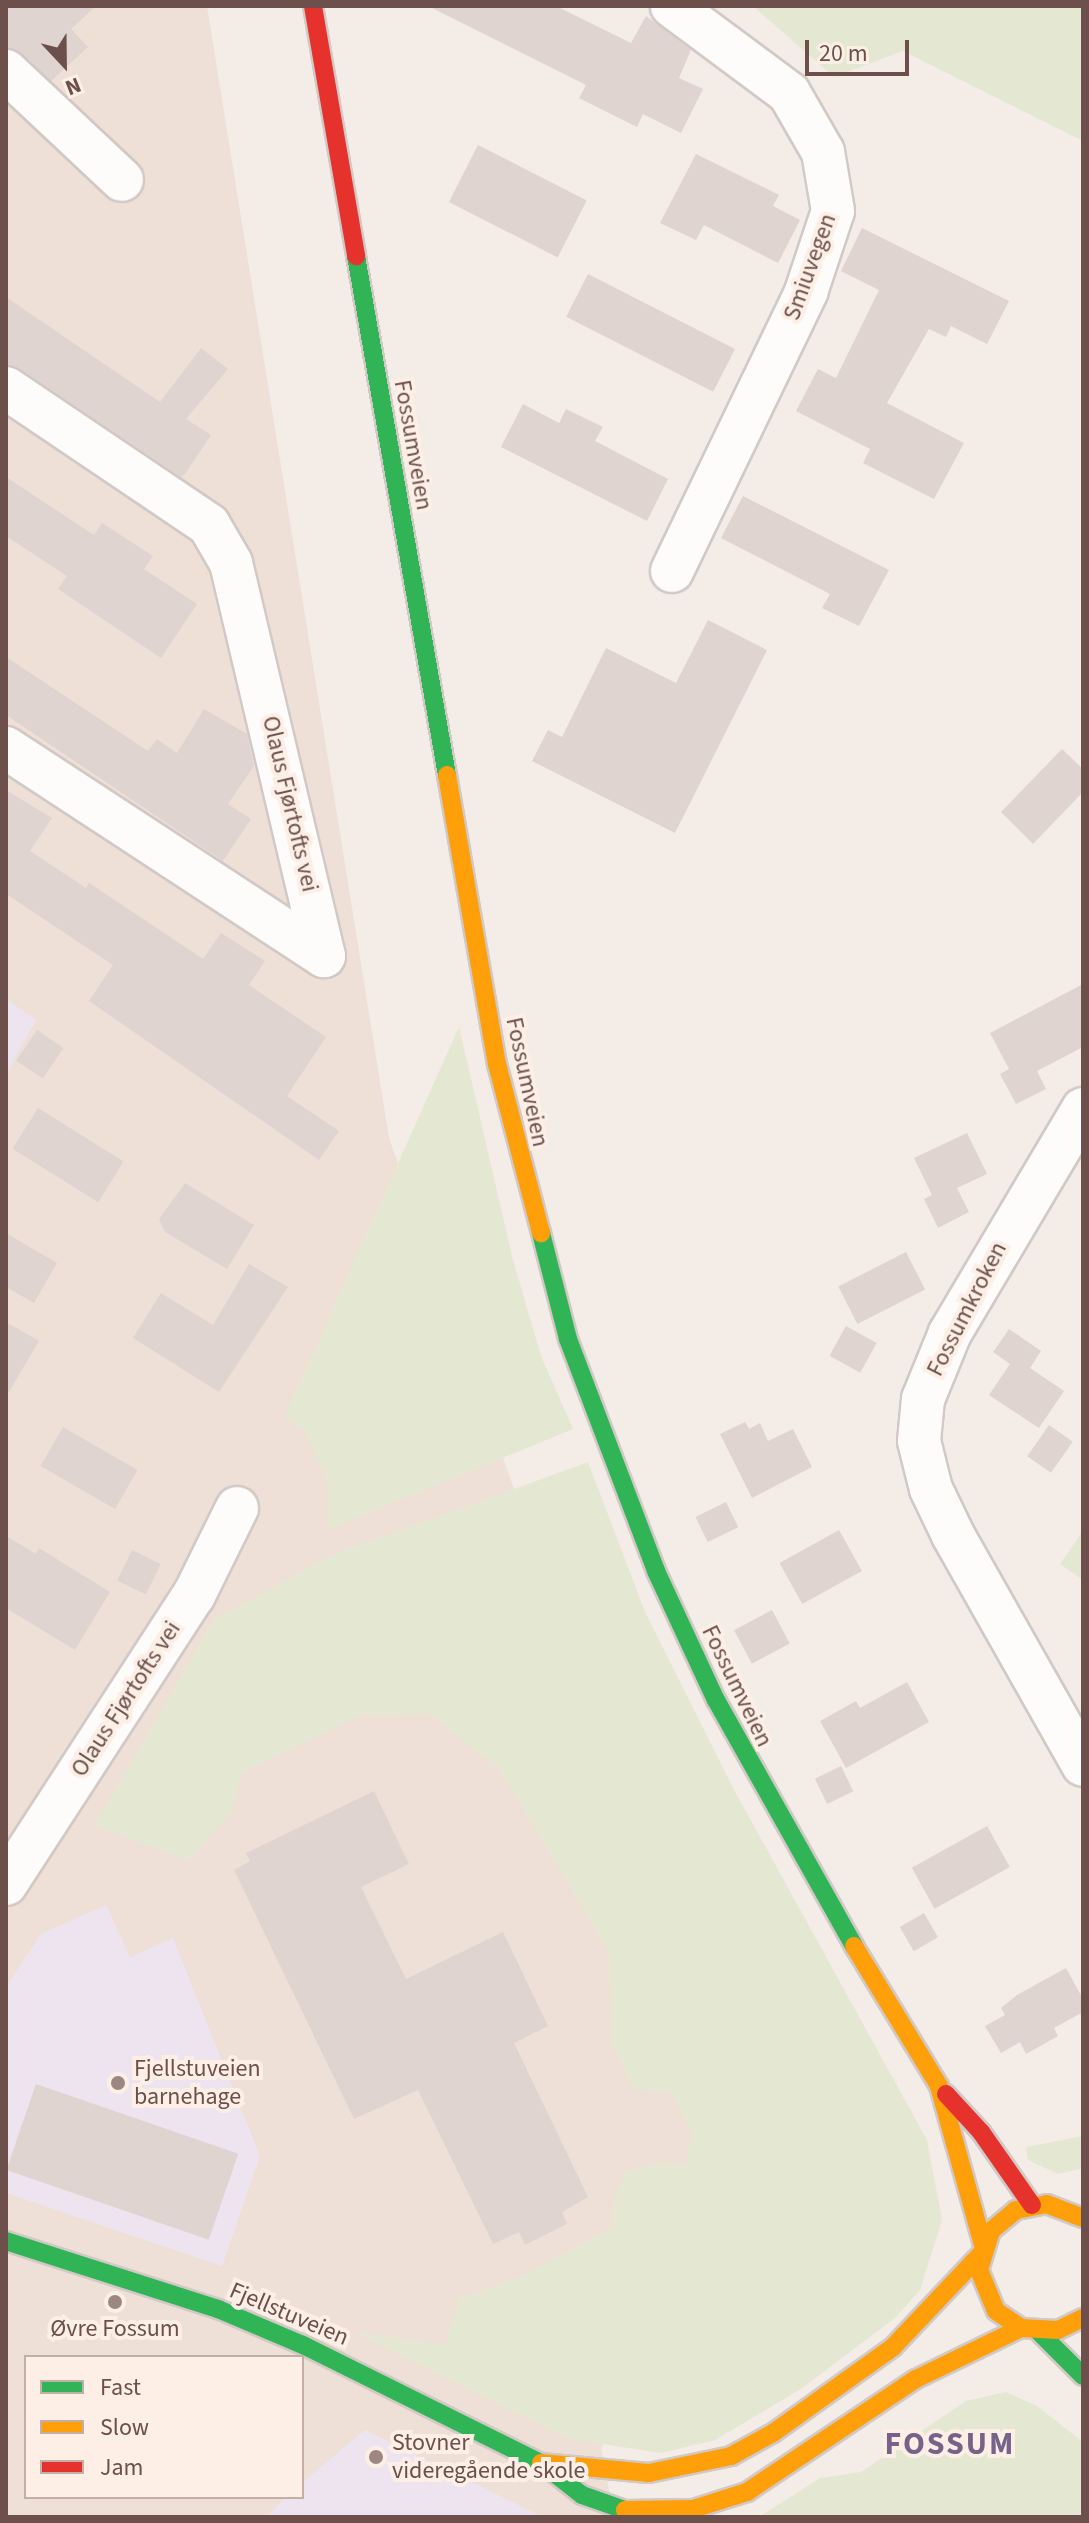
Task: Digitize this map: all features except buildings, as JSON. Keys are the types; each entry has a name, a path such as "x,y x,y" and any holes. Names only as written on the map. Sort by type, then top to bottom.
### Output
{"street":[{"name":"Fossumveien","path":"313,6 497,1064 530,1208 587,1397 628,1503 751,1770 939,2086 981,2132 1065,2207"},
{"name":"Smiuvegen","path":"672,6 789,93 823,152 833,211 806,292 672,571"},
{"path":"6,71 122,180"},
{"name":"Olaus Fjørtofts vei","path":"6,388 209,525 231,563 324,956 6,748"},
{"name":"Fossumkroken","path":"1077,1740 942,1512 922,1462 919,1420 932,1372 969,1295 1083,1109"},
{"name":"Olaus Fjørtofts vei","path":"6,1884 194,1595 237,1508"},
{"name":"Fossumveien","path":"939,2086 982,2250 987,2299 1030,2330 1083,2376"},
{"name":"Fossumveien","path":"982,2250 1002,2219 1065,2207"},
{"name":"Fjellstuveien","path":"6,2241 247,2321 541,2463 602,2505 632,2512 671,2500 731,2456 773,2433 893,2347 982,2250"},
{"path":"1030,2330 1083,2318"},
{"name":"Fjellstuveien","path":"541,2463 671,2500 721,2502 771,2480 916,2379 1030,2330"}],"shaded area":[{"path":"6,6 207,6 389,1138 539,1559 804,2055 679,2364 601,2447 614,2517 6,2517"},
{"path":"6,999 36,1020 6,1074"},
{"name":"Fjellstuveien barnehage","path":"106,1905 130,1957 173,1938 260,2156 222,2266 6,2193 6,1987 41,1934"},
{"name":"Stovner videregående skole","path":"365,2430 543,2517 266,2517 284,2499 304,2499 304,2481"}],"green space":[{"path":"753,6 1083,6 1083,141 903,51 834,77"},
{"path":"459,1027 513,1260 541,1356 573,1429 329,1529 327,1480 305,1431 285,1416"},
{"path":"588,1462 645,1612 733,1788 927,2140 942,2220 920,2290 895,2318 801,2389 715,2440 661,2453 570,2439 354,2332 445,2345 460,2299 527,2274 611,2228 615,2196 626,2171 661,2162 686,2163 692,2130 672,2094 634,2089 612,2043 609,1951 499,1768 430,1714 360,1715 242,1772 231,1813 188,1860 95,1825 214,1620 333,1555"},
{"path":"1083,1531 1083,1580 1060,1564"},
{"path":"1083,2136 1083,2168 1058,2174 1028,2160 1026,2147"},
{"path":"1006,2392 1037,2406 1083,2442 1083,2517 759,2517 820,2478 861,2472 966,2401"}],"traffic: fast":[{"path":"356,256 447,775"},
{"path":"541,1233 568,1339 656,1571 716,1700 854,1946"},
{"path":"6,2241 218,2309 303,2345 541,2463 582,2495 625,2510"},
{"path":"1039,2332 1083,2376"}],"traffic: slow":[{"path":"447,775 497,1064 541,1233"},
{"path":"854,1946 939,2086 983,2245"},
{"path":"1083,2218 1047,2204 1016,2210 991,2231 979,2270 996,2311 1021,2328 1058,2330 1083,2318"},
{"path":"541,2463 649,2473 731,2456 773,2433 893,2347 980,2255"},
{"path":"625,2510 693,2509 747,2492 916,2379 1021,2328"}],"traffic: jam":[{"path":"313,6 356,256"},
{"path":"946,2094 981,2132 1032,2205"}],"place":[{"name":"Fjellstuveien barnehage","path":"118,2083"},
{"name":"Øvre Fossum","path":"115,2302"},
{"name":"Stovner videregående skole","path":"376,2457"}],"district":[{"name":"FOSSUM","path":"950,2444"}]}
